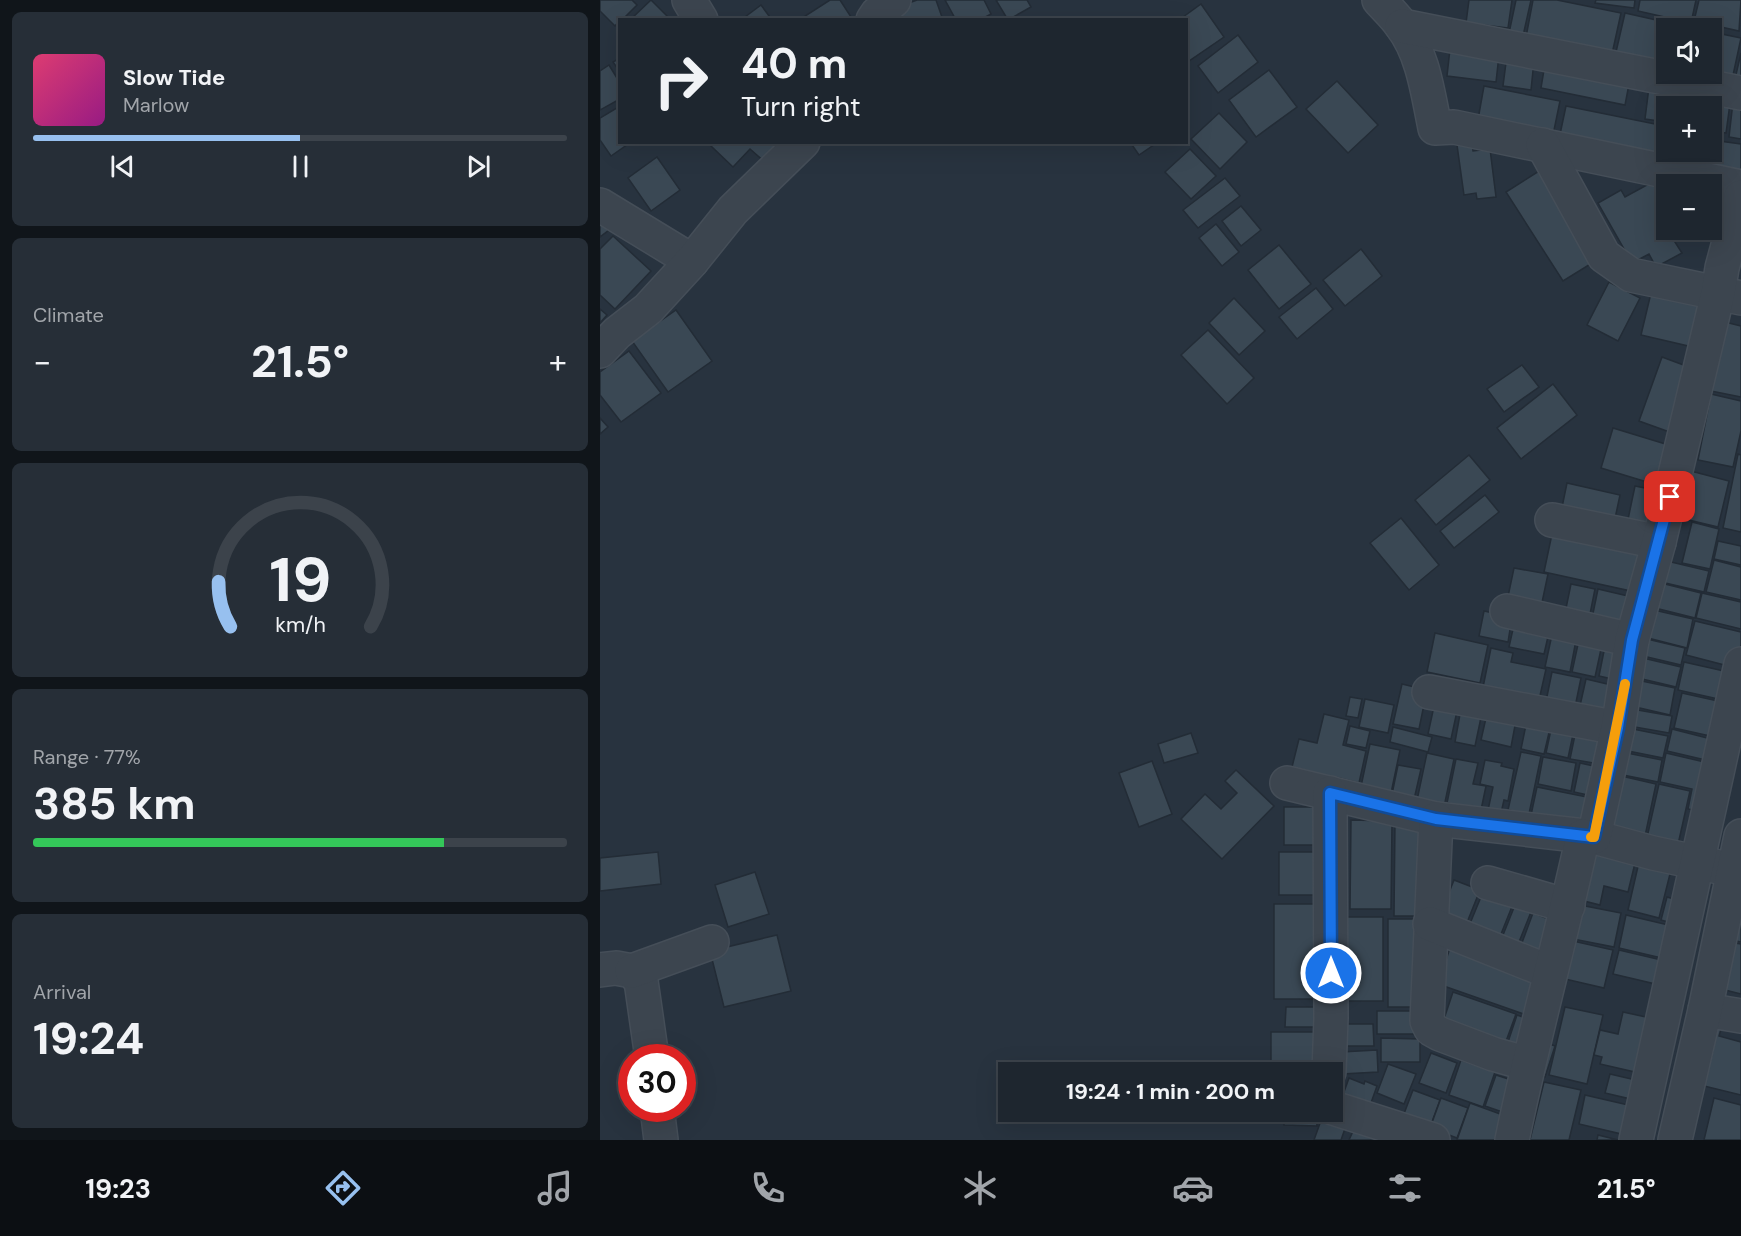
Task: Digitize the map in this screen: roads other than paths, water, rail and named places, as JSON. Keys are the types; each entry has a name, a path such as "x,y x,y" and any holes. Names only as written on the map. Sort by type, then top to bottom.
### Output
{"street":[{"path":"688,0 700,18"},
{"path":"874,18 894,0"},
{"path":"1379,0 1402,26 1415,52 1424,76 1435,128 1454,127 1741,187"},
{"path":"1402,26 1741,93"},
{"path":"1543,145 1604,256 1631,275 1730,295"},
{"path":"600,351 617,333 648,309 791,147"},
{"path":"1512,1140 1550,972 1618,728 1632,640 1730,295 1722,268 1741,197"},
{"path":"600,205 692,261"},
{"path":"1552,520 1659,542"},
{"path":"1507,610 1632,640"},
{"path":"1636,1140 1741,664"},
{"path":"1429,692 1618,728"},
{"path":"1287,783 1436,819 1588,836 1733,870"},
{"path":"1330,793 1332,1018 1330,1062"},
{"path":"1436,819 1430,924 1428,1022 1431,1029 1493,1054 1528,1064"},
{"path":"1675,1140 1741,836"},
{"path":"1488,883 1568,906"},
{"path":"1430,924 1550,972"},
{"path":"600,970 616,968 633,971 712,942"},
{"path":"633,971 641,981 650,1044"},
{"path":"1705,1010 1741,1016"},
{"path":"1343,1111 1433,1140"},
{"path":"659,1122 661,1140"}]}
